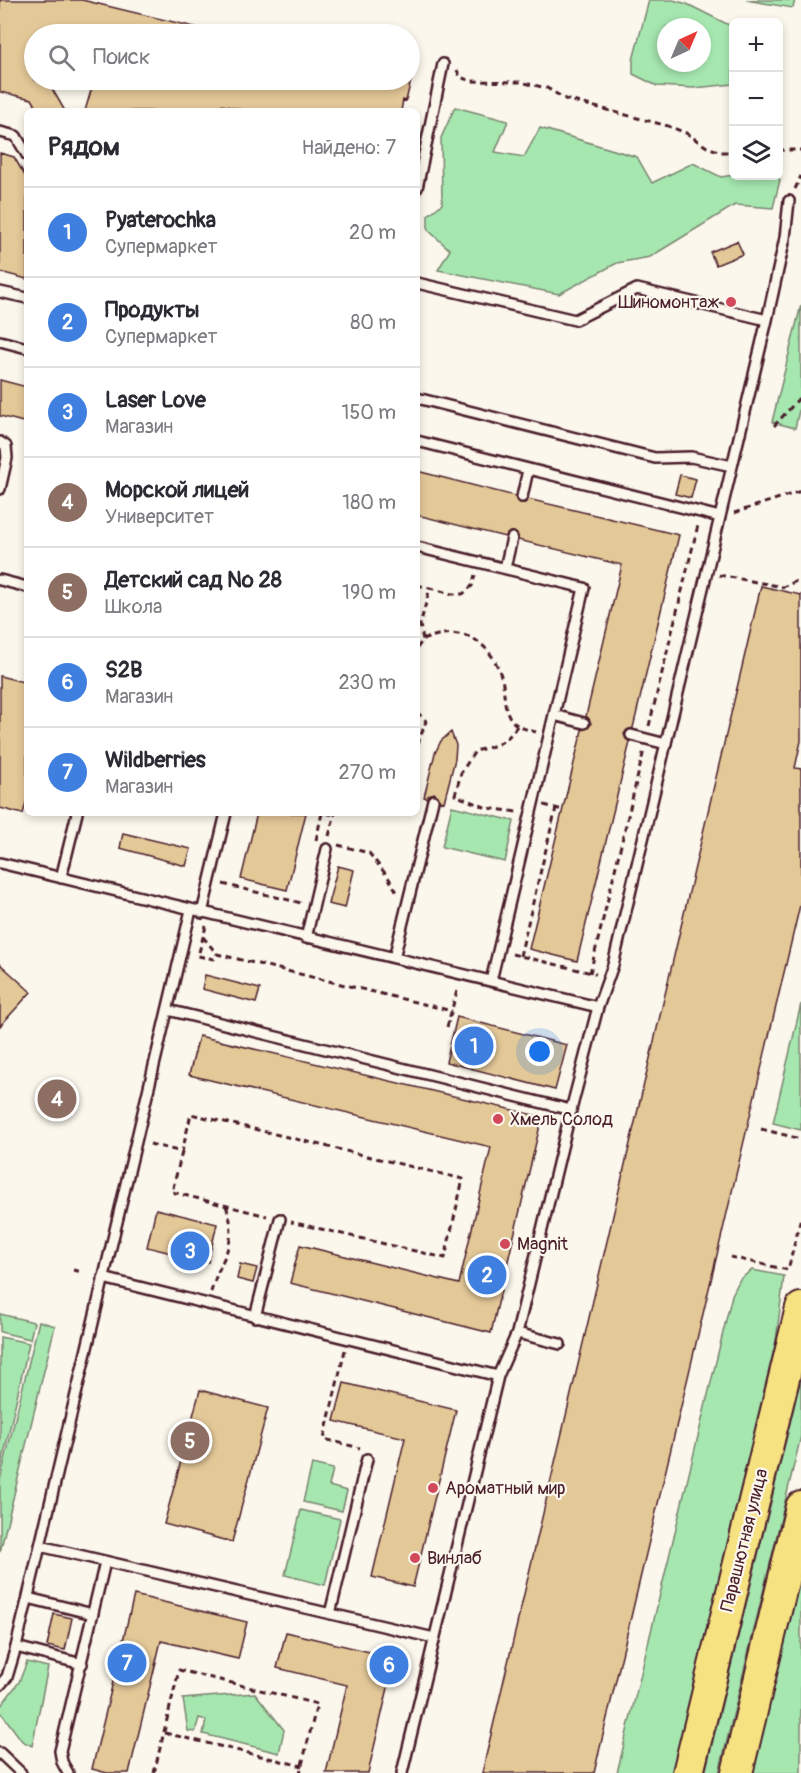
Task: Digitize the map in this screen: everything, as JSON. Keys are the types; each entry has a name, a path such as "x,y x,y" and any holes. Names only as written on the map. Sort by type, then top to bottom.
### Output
{"main road":[{"name":"Парашютная улица","path":"687,1773 801,1308"},
{"path":"736,1773 801,1507"}],"lane":[{"path":"420,173 442,64"},
{"path":"0,132 16,136 24,150"},
{"path":"402,1773 498,1376 517,1333 571,1110 598,1007 609,978 767,320 785,238 789,201"},
{"path":"420,284 575,320 637,289 767,320"},
{"path":"0,292 24,297"},
{"path":"0,341 24,347"},
{"path":"420,399 655,458 691,457 732,466"},
{"path":"0,442 6,446 7,458 0,489"},
{"path":"420,442 720,517"},
{"path":"522,497 528,470"},
{"path":"505,568 512,538"},
{"path":"420,548 584,588 491,981"},
{"path":"0,580 24,586"},
{"path":"554,715 584,723"},
{"path":"631,735 666,744"},
{"path":"394,958 433,800"},
{"path":"61,878 76,816"},
{"path":"202,913 225,816"},
{"path":"306,938 327,849"},
{"path":"0,863 598,1007"},
{"path":"0,1685 7,1677 16,1647 191,910"},
{"path":"168,1010 571,1110"},
{"path":"255,1317 280,1219"},
{"path":"103,1278 498,1376"},
{"path":"517,1333 560,1344"},
{"path":"330,1614 367,1459"},
{"path":"40,1546 434,1638"},
{"path":"68,1773 62,1762 60,1751 105,1562"},
{"path":"28,1598 93,1614"},
{"path":"16,1647 82,1664"},
{"path":"0,1753 21,1773"}],"path":[{"path":"442,64 453,62 459,76 471,81 520,82 547,88 565,99 669,126 686,133 707,147 729,152"},
{"path":"783,150 801,150"},
{"path":"774,426 801,396"},
{"path":"720,517 801,491"},
{"path":"420,586 452,594 464,594 472,586 479,562"},
{"path":"708,573 783,586 801,579"},
{"path":"423,640 420,625 430,588"},
{"path":"420,644 423,640 438,633 457,633 475,639 493,655 502,680 509,717 517,726 549,737"},
{"path":"420,715 426,721 420,738"},
{"path":"517,726 508,739 475,751 460,773 455,795 487,808 510,810 531,817"},
{"path":"520,956 554,808 563,810"},
{"path":"334,816 328,842 369,853 388,877 406,909"},
{"path":"210,881 314,906"},
{"path":"206,926 198,956 214,959 217,954"},
{"path":"203,937 217,954 452,1011"},
{"path":"499,951 609,978"},
{"path":"447,1027 460,974"},
{"path":"191,1114 464,1179 445,1258 226,1206 172,1192 191,1114"},
{"path":"761,1129 801,1139"},
{"path":"160,1146 182,1152"},
{"path":"208,1305 215,1278 223,1264 233,1232 226,1206"},
{"path":"730,1257 788,1270 801,1217"},
{"path":"73,1270 83,1272"},
{"path":"154,1773 179,1671 317,1704 300,1773"},
{"path":"165,1733 302,1766"}],"green space":[{"path":"649,0 673,0 687,4 729,25 729,84 694,88 657,86 633,74 633,60"},
{"path":"746,0 795,0 793,8"},
{"path":"455,107 508,121 495,152 524,157 540,128 637,157 652,183 693,163 721,177 729,176 729,180 780,180 773,208 735,205 650,257 617,263 559,294 438,270 450,250 428,230 428,215 442,204 441,138"},
{"path":"801,305 801,402 795,428 772,422"},
{"path":"452,806 514,821 505,862 442,847"},
{"path":"801,1004 801,1130 773,1123"},
{"path":"752,1270 784,1276 776,1341 672,1773 617,1773 732,1295 740,1279"},
{"path":"0,1314 34,1322 30,1339 0,1332"},
{"path":"39,1321 55,1326 0,1552 0,1480"},
{"path":"0,1337 29,1343 0,1472"},
{"path":"801,1378 801,1436 719,1773 705,1773"},
{"path":"312,1464 333,1469 329,1486 347,1491 342,1511 303,1502"},
{"path":"301,1510 340,1519 325,1585 285,1575"},
{"path":"801,1574 801,1773 754,1773 753,1772"},
{"path":"27,1662 48,1667 32,1746 22,1741 0,1711 0,1707 19,1682"},
{"path":"255,1693 284,1730 279,1753 203,1734 206,1720 199,1718 195,1732 188,1731 183,1699"}],"building":[{"path":"0,0 82,0 182,24 24,24 24,90 53,90 63,108 37,108 32,99 0,92"},
{"path":"91,90 409,90 402,108 234,108 221,105 221,108 86,108"},
{"path":"0,153 14,157 24,174 24,278 0,272"},
{"path":"737,241 743,254 716,265 710,252"},
{"path":"0,380 24,386 24,422 0,416"},
{"path":"420,472 515,496 520,503 525,503 528,499 679,535 633,728 624,734 630,742 577,961 529,949 582,730 591,724 586,716 622,565 518,540 514,532 510,532 505,537 420,516"},
{"path":"680,475 696,479 691,498 675,494"},
{"path":"761,586 801,595 801,741 795,768 801,769 801,901 594,1773 482,1773"},
{"path":"0,676 24,682 24,810 23,814 0,808"},
{"path":"451,732 456,745 455,759 444,802 440,801 434,793 427,798 424,797 435,753 441,741"},
{"path":"256,816 305,816 287,890 241,879"},
{"path":"123,833 191,849 186,866 120,848"},
{"path":"338,866 354,870 345,908 328,904"},
{"path":"0,964 31,992 0,1026"},
{"path":"205,975 260,989 256,1003 202,989"},
{"path":"457,1017 567,1045 555,1090 446,1062"},
{"path":"199,1036 542,1117 491,1333 290,1283 300,1245 459,1284 491,1147 189,1075"},
{"path":"156,1209 217,1224 208,1262 147,1247"},
{"path":"240,1264 257,1268 253,1283 237,1279"},
{"path":"344,1383 456,1410 413,1587 372,1577 405,1438 334,1421"},
{"path":"200,1390 268,1408 232,1542 164,1524"},
{"path":"134,1595 247,1622 238,1659 161,1641 129,1773 107,1773 92,1769"},
{"path":"54,1614 72,1618 65,1650 47,1646"},
{"path":"286,1632 395,1658 368,1773 326,1773 347,1685 277,1668"}],"place":[{"name":"Шиномонтаж","path":"731,302"},
{"name":"Pyaterochka","path":"474,1046"},
{"name":"Морской лицей","path":"57,1099"},
{"name":"Хмель Солод","path":"498,1119"},
{"name":"Magnit","path":"505,1244"},
{"name":"Laser Love","path":"190,1251"},
{"name":"Продукты","path":"487,1275"},
{"name":"Детский сад № 28","path":"190,1441"},
{"name":"Ароматный мир","path":"433,1488"},
{"name":"Винлаб","path":"415,1558"},
{"name":"Wildberries","path":"127,1663"},
{"name":"S2B","path":"389,1665"}]}
